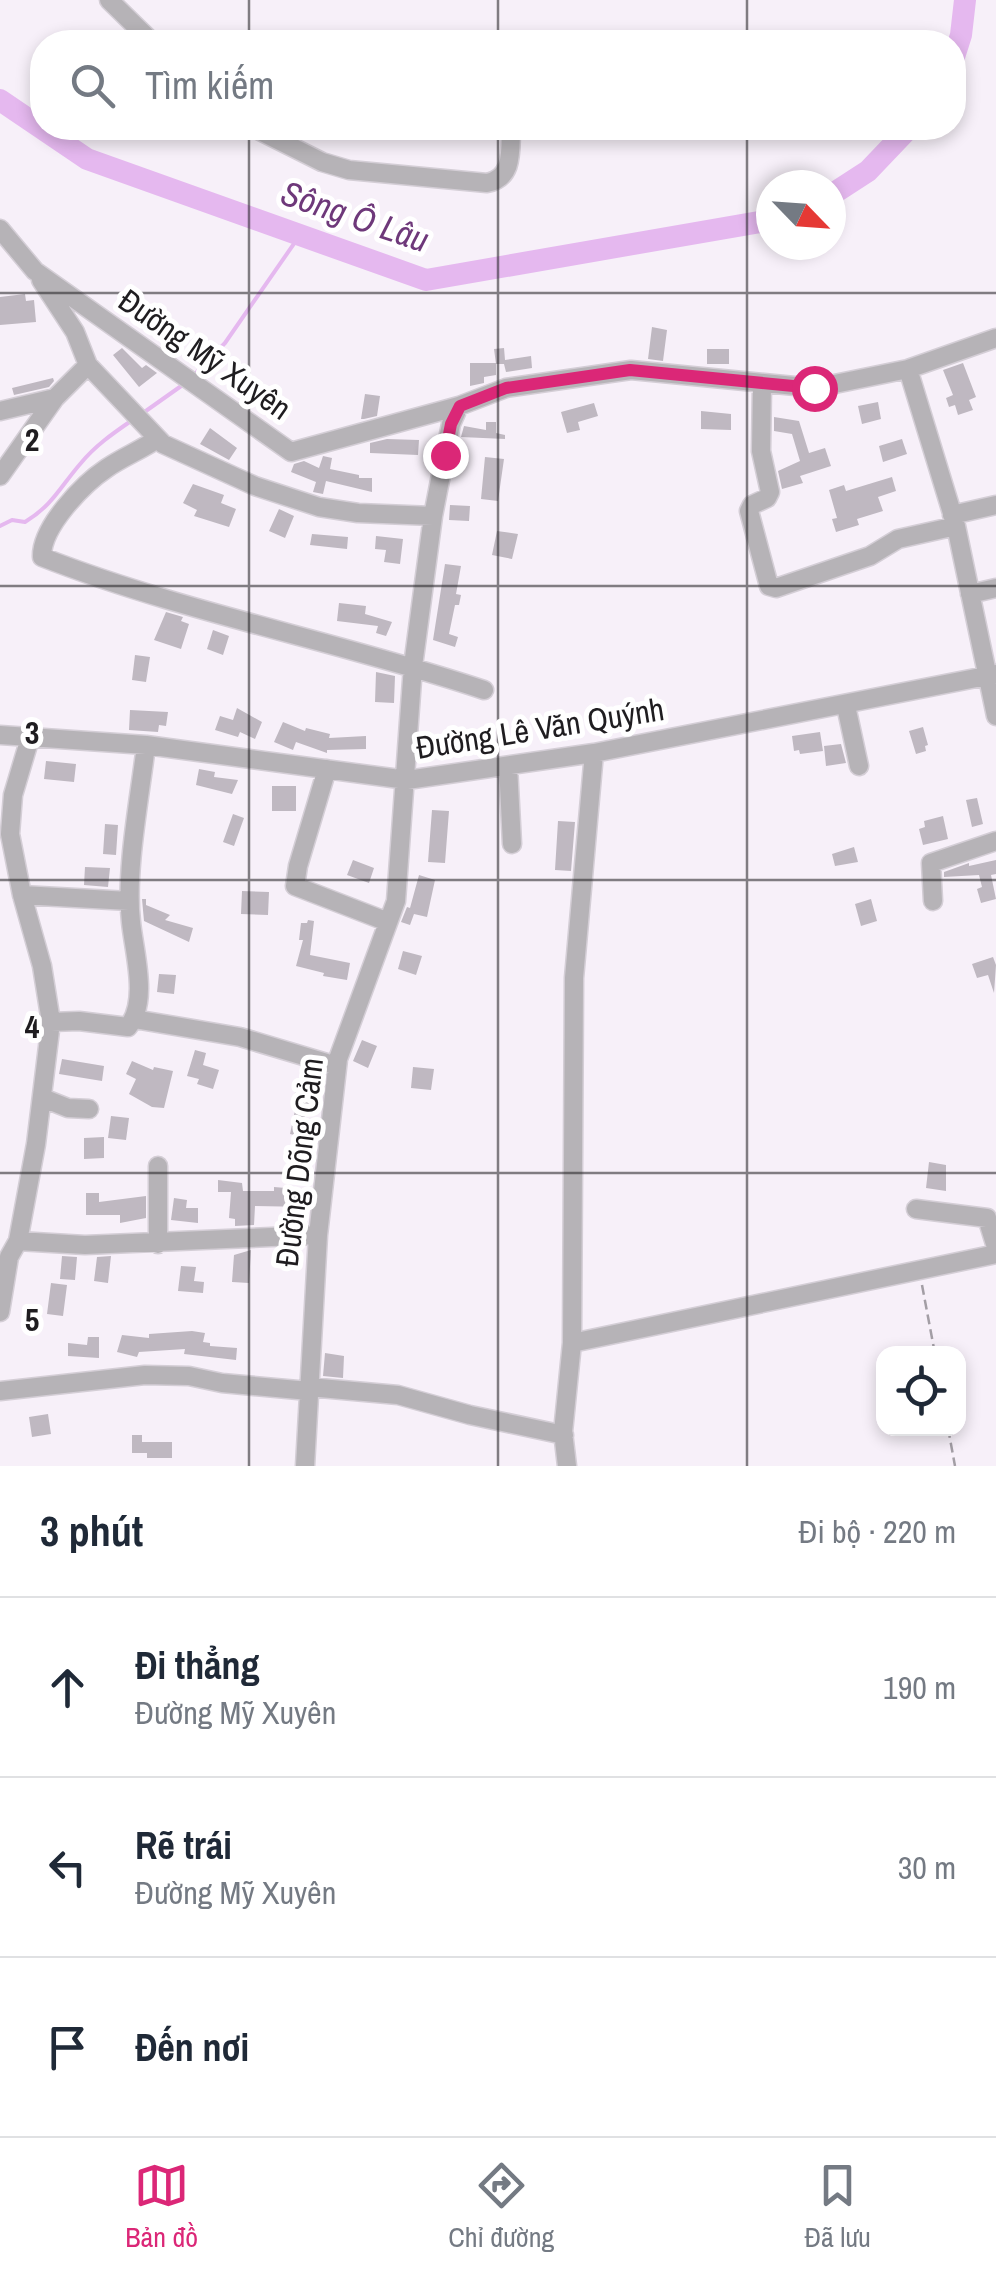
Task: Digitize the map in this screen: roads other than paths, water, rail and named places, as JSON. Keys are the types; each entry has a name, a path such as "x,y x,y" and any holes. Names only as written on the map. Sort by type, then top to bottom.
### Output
{"street":[{"path":"108,0 139,30"},
{"path":"278,140 322,162 349,170 487,183 496,181 507,170 510,140"},
{"name":"Đường Mỹ Xuyên","path":"0,229 35,271 291,452 460,406 506,388 630,370 814,388 908,370 996,338"},
{"path":"35,271 74,332 88,365 154,437 255,486 319,507 433,516 451,424 460,406"},
{"path":"0,476 55,398 88,365"},
{"path":"908,370 954,521 991,675 996,716"},
{"path":"762,384 761,451 769,495 752,505 750,511 769,586 776,588 870,556 898,539 996,506"},
{"path":"0,411 55,398"},
{"path":"154,437 124,460 110,465 63,508 42,547 42,557 136,590 413,666 484,690"},
{"name":"Đường Dõng Cảm","path":"305,1466 318,1235 337,1066 396,901 413,666 433,516"},
{"path":"970,594 996,588"},
{"name":"Đường Lê Văn Quýnh","path":"0,735 146,744 407,780 594,753 991,675"},
{"path":"846,706 859,766"},
{"path":"0,1312 9,1257 18,1241 42,1098 50,1022 42,966 13,858 10,813 30,738"},
{"path":"50,1022 128,1027 134,1019 138,980 129,902 146,744"},
{"path":"567,1466 564,1435 572,1343 574,978 594,753"},
{"path":"508,766 512,844"},
{"path":"328,768 298,866 296,886 388,922"},
{"path":"934,901 932,863 996,841"},
{"path":"22,896 129,902"},
{"path":"134,1019 240,1037 337,1066"},
{"path":"42,1098 68,1108 88,1109"},
{"path":"158,1166 158,1244"},
{"path":"572,1343 996,1251 987,1218 916,1208"},
{"path":"18,1241 84,1246 318,1235"},
{"path":"0,1391 145,1375 189,1376 222,1383 398,1394 470,1415 564,1435"}],"waterway":[{"name":"Sông Ô Lâu","path":"962,30 965,0"},
{"name":"Sông Ô Lâu","path":"0,100 30,120"},
{"name":"Sông Ô Lâu","path":"59,140 87,159 426,280 756,223"},
{"name":"Sông Ô Lâu","path":"846,185 868,171 898,140"},
{"path":"195,374 225,343 300,235"},
{"path":"143,413 184,384"},
{"path":"0,526 12,520 25,522 35,516 92,451 131,421"}]}
